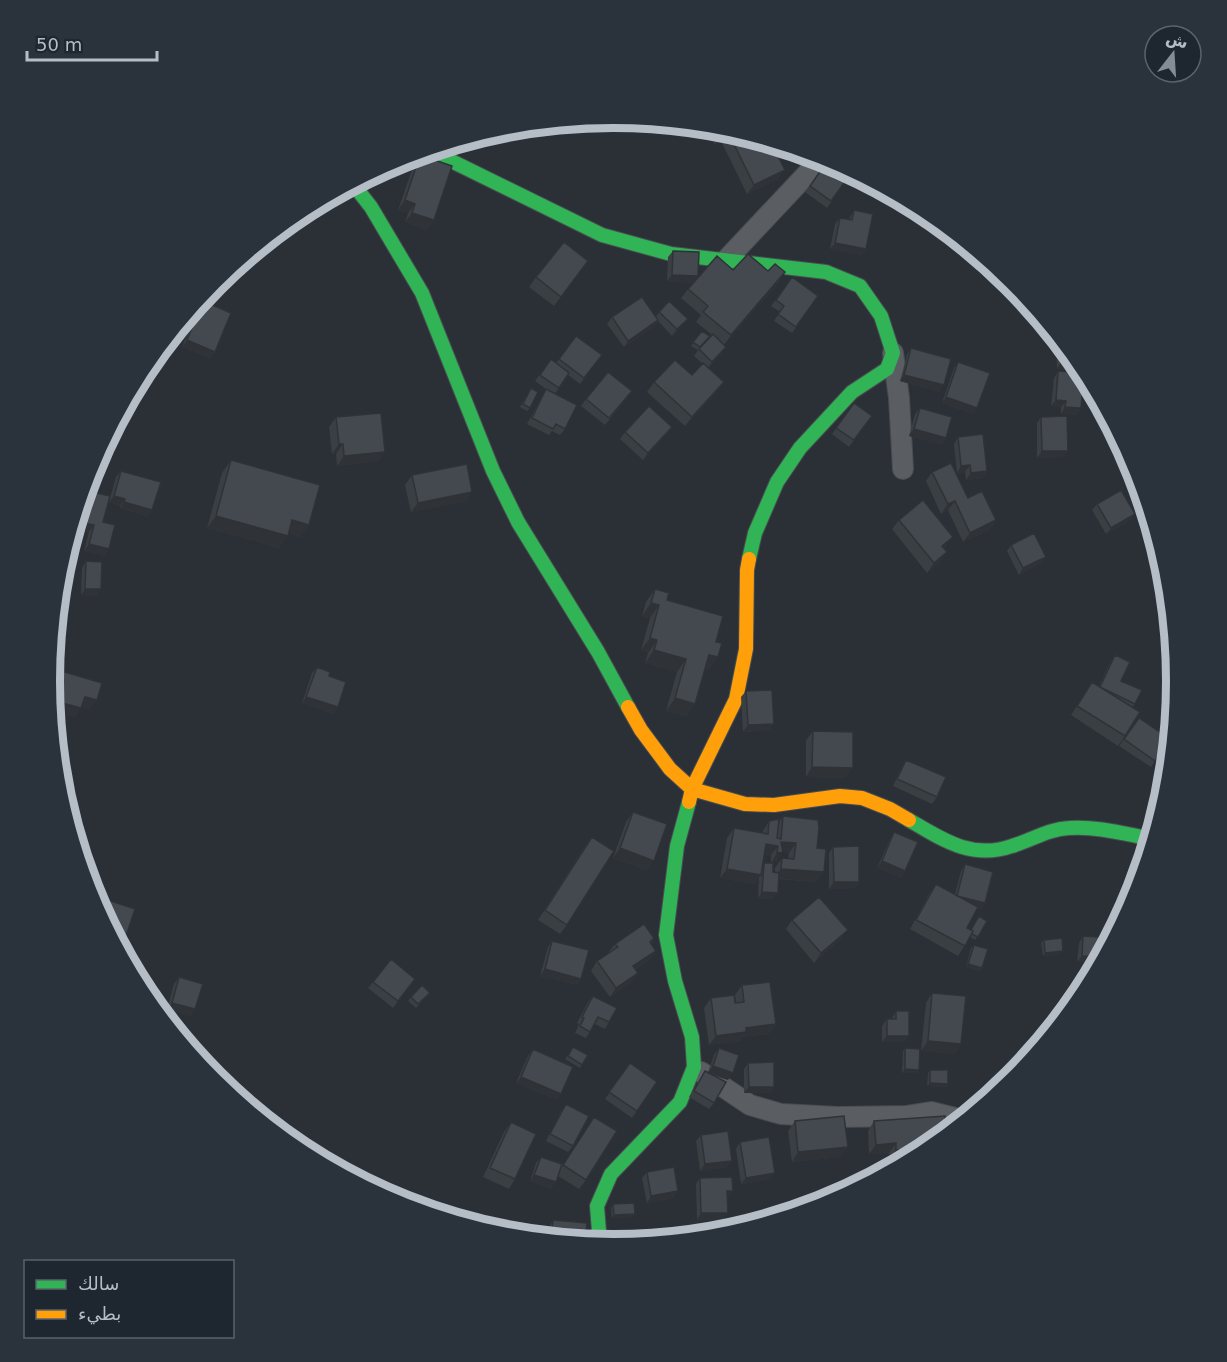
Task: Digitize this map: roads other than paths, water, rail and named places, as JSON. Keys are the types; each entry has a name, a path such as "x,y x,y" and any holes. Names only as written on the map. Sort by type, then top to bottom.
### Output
{"street":[{"path":"440,156 602,234 671,254 826,272 860,286 881,316 893,353 899,398 903,468"},
{"path":"727,259 814,166"},
{"path":"358,191 371,207 422,293 493,471 518,522 598,652 641,730 670,769 692,789 746,804 774,805 840,796 862,798 890,810 942,839 968,849 989,852 1013,846 1042,833 1069,828 1101,829 1144,837"},
{"path":"599,1234 597,1206 611,1174 680,1102 694,1067 692,1037 675,981 666,935 677,846 692,789 736,699 746,649 747,570 755,532 777,482 800,448 852,393 887,369 893,353"},
{"path":"694,1067 750,1105 781,1114 838,1118 906,1116 931,1112 953,1118"}]}
